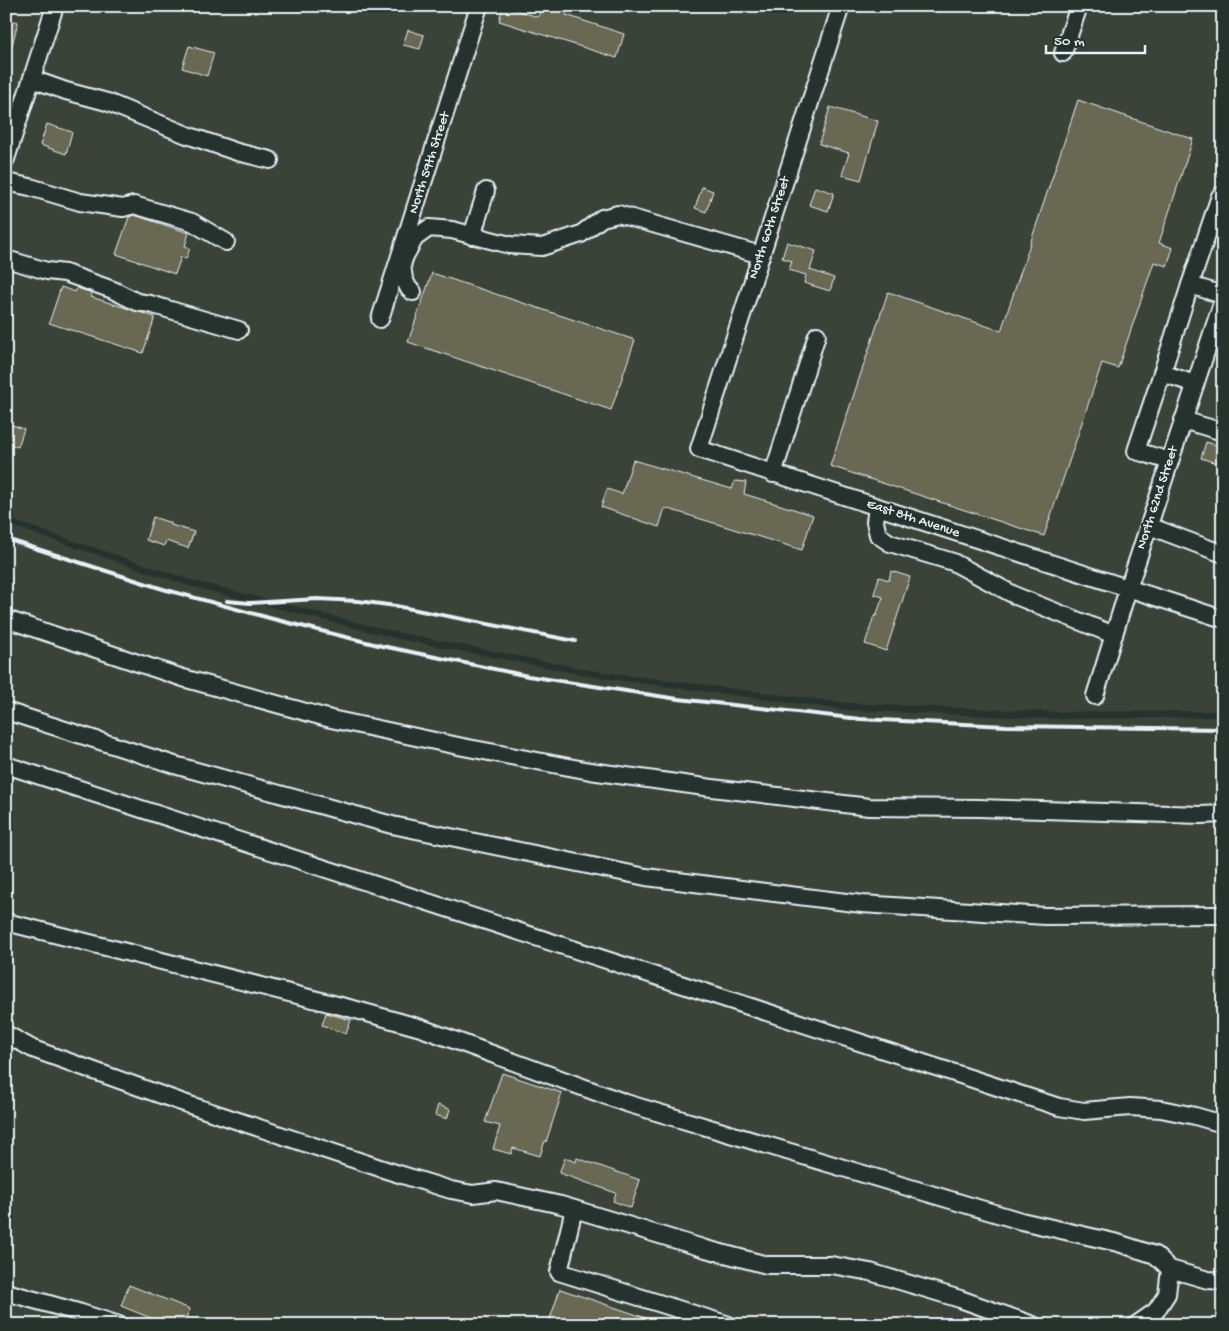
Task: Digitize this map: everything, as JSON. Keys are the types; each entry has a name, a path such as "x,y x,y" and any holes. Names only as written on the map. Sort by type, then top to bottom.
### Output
{"street":[{"path":"6,159 55,6"},
{"name":"North 59th Street","path":"380,319 479,6"},
{"name":"North 60th Street","path":"699,449 841,6"},
{"path":"1063,53 1079,6"},
{"path":"32,79 66,91 107,102 187,135 237,152 270,160"},
{"path":"6,182 30,186 80,202 123,208 134,205 192,222 226,242"},
{"path":"472,236 486,191"},
{"path":"1170,461 1136,450 1220,196 1223,197"},
{"path":"412,292 404,279 402,265 415,238 429,228 443,229 510,245 542,247 581,234 602,218 618,214 761,255"},
{"path":"6,259 47,271 65,273 113,290 137,302 150,304 239,330"},
{"path":"1190,285 1223,296"},
{"name":"North 62nd Street","path":"1095,696 1148,526 1223,300"},
{"path":"773,474 817,335"},
{"path":"1162,372 1195,384"},
{"path":"1183,420 1223,432"},
{"name":"East 8th Avenue","path":"699,449 1223,619"},
{"path":"877,507 875,522 878,535 890,543 954,562 1016,596 1114,635"},
{"path":"1148,526 1223,554"},
{"path":"6,620 183,678 331,719 590,771 712,788 869,806 1223,814"},
{"path":"6,711 178,766 392,825 646,877 862,904 1045,916 1223,914"},
{"path":"6,765 1059,1107 1084,1111 1130,1108 1161,1109 1223,1124"},
{"path":"6,923 353,1009 420,1028 626,1103 1021,1221 1118,1243 1155,1255 1170,1270 1208,1280 1223,1281"},
{"path":"6,1034 33,1049 181,1102 451,1190 473,1194 496,1191 561,1205 706,1249 767,1265 831,1265 870,1272 960,1299 1033,1325"},
{"path":"574,1209 559,1272 729,1325"},
{"path":"1136,1325 1156,1311 1167,1294 1170,1270"},
{"path":"6,1292 119,1325"}],"shaded area":[{"path":"6,6 48,6 6,136"},
{"path":"62,6 472,6 371,324 384,328 486,6 834,6 690,454 1119,594 1086,701 1099,705 1134,591 1223,321 1223,711 1058,712 846,703 596,671 396,632 191,580 6,518 6,181"},
{"path":"848,6 1072,6 1055,58 1067,62 1086,6 1223,6 1223,278 1124,579 708,444"},
{"path":"6,524 189,586 394,638 595,677 845,710 1057,719 1223,717 1223,1325 6,1325"}],"building":[{"path":"503,6 538,17 542,6 561,6 568,9 566,15 624,34 617,58 499,21"},
{"path":"6,19 18,22 10,53 6,53"},
{"path":"408,30 424,35 420,49 403,45"},
{"path":"189,46 214,53 207,76 182,68"},
{"path":"1078,100 1193,139 1159,243 1173,248 1167,266 1154,262 1118,368 1102,363 1044,536 830,466 888,292 1001,331"},
{"path":"830,107 878,121 861,180 842,175 849,153 819,144"},
{"path":"47,124 72,132 66,154 40,145"},
{"path":"702,187 713,191 706,212 695,208"},
{"path":"815,187 834,193 828,211 809,205"},
{"path":"134,215 189,233 185,246 190,248 186,259 181,257 175,274 116,254 129,217"},
{"path":"787,242 816,251 810,270 834,278 830,291 804,283 806,275 789,270 792,261 782,258"},
{"path":"432,273 635,340 611,410 408,342"},
{"path":"61,287 75,292 77,288 92,293 91,297 155,317 143,353 49,323"},
{"path":"6,423 24,429 18,447 6,443"},
{"path":"1206,442 1223,447 1219,464 1201,458"},
{"path":"633,460 732,489 735,481 746,482 744,494 813,515 802,550 665,508 659,527 601,507 607,489 622,494"},
{"path":"153,517 194,532 188,548 166,541 164,546 146,540"},
{"path":"891,571 910,577 886,651 865,644 874,616 876,616 883,597 874,594 879,577 889,580"},
{"path":"326,1013 351,1020 346,1034 322,1025"},
{"path":"502,1073 562,1093 540,1156 513,1148 511,1154 493,1149 500,1126 485,1122"},
{"path":"438,1105 450,1109 447,1119 435,1115"},
{"path":"565,1158 576,1162 577,1158 640,1180 631,1208 613,1201 616,1193 559,1173"},
{"path":"129,1285 190,1309 183,1325 168,1325 121,1306"},
{"path":"560,1289 661,1323 660,1325 548,1325"}],"railway":[{"path":"6,539 163,589 273,619 382,646 528,676 678,699 860,719 1006,726 1223,729"},
{"path":"227,601 250,603 317,599 358,601 396,606 575,641"}]}
